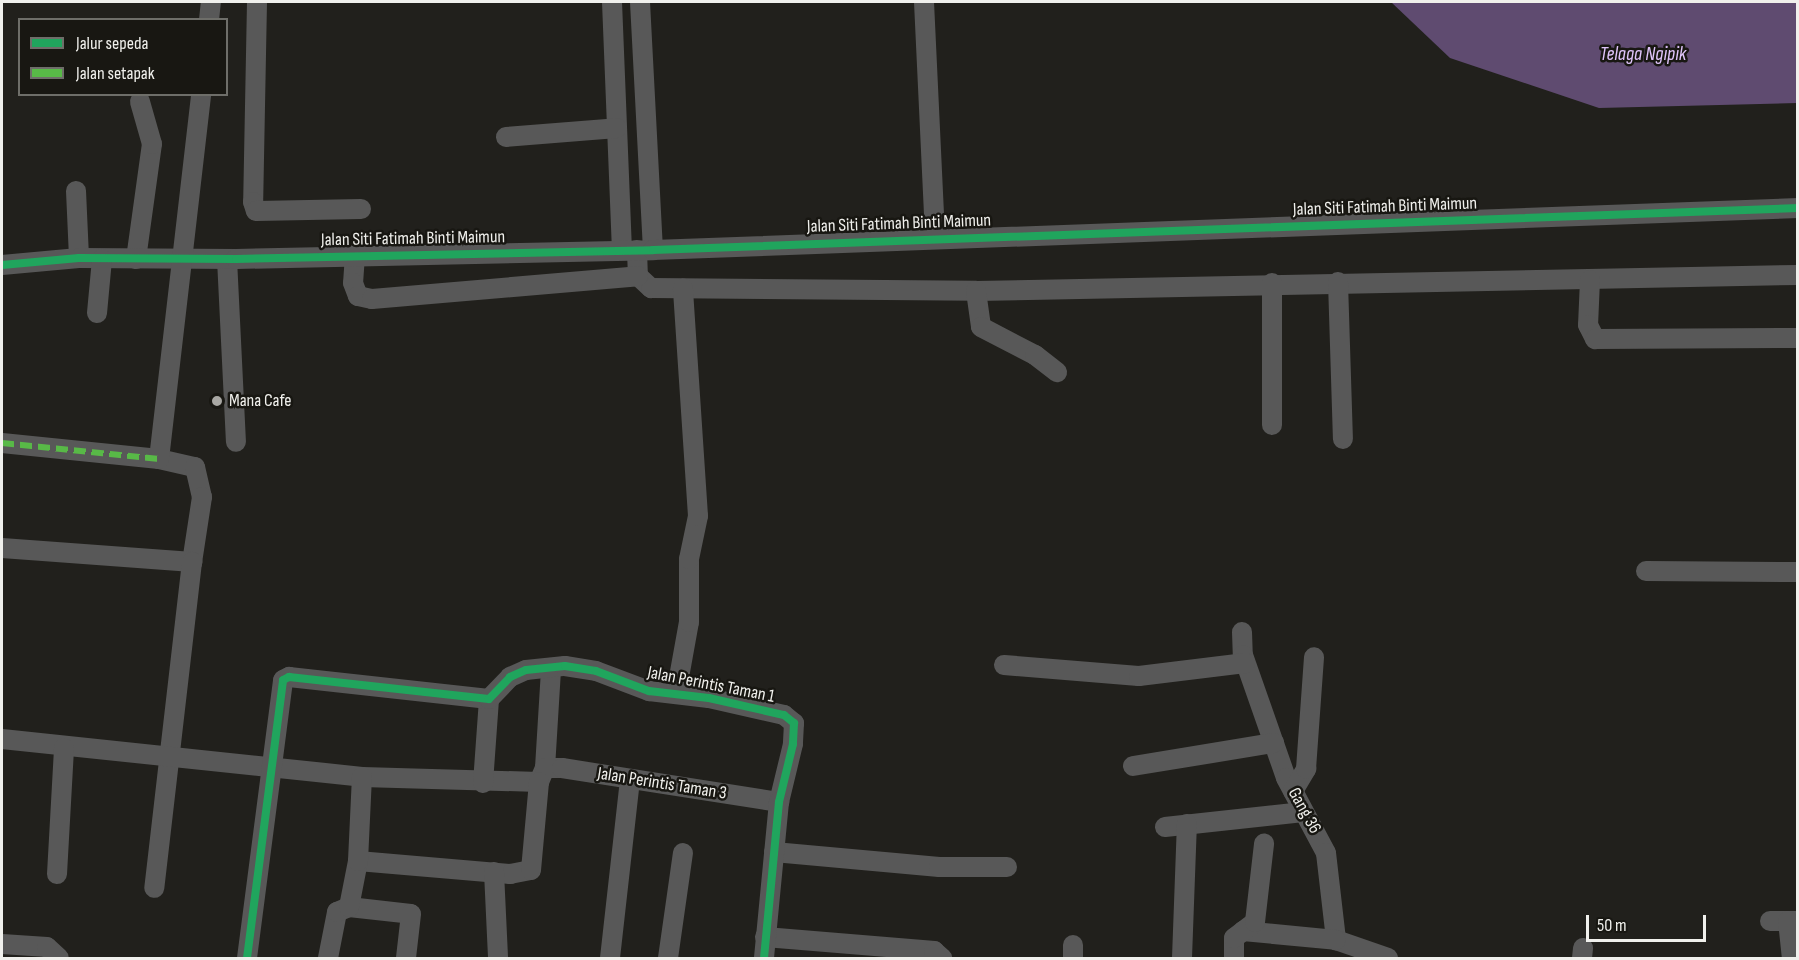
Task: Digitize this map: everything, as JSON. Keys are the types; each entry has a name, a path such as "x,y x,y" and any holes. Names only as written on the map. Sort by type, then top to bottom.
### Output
{"street":[{"path":"209,18 212,2"},
{"path":"257,2 253,202 256,211 361,209"},
{"path":"612,2 617,128 637,250"},
{"path":"640,2 637,250 638,276 651,288 976,291 1272,283 1590,280 1797,275"},
{"path":"924,2 935,237"},
{"path":"159,459 201,96"},
{"path":"135,259 152,144 140,102"},
{"path":"506,137 617,128"},
{"path":"76,191 79,258"},
{"name":"Jalan Siti Fatimah Binti Maimun","path":"2,264 79,258 227,259 637,250 935,237 1797,208"},
{"path":"355,255 353,283 358,296 372,299 638,276"},
{"path":"98,313 102,259"},
{"path":"227,259 236,441"},
{"path":"1590,280 1588,325 1596,339 1797,338"},
{"path":"1338,282 1343,439"},
{"path":"1272,283 1272,424"},
{"path":"676,694 689,622 689,559 698,516 683,288"},
{"path":"976,291 981,327 1035,355 1057,372"},
{"path":"2,442 159,459 195,467 201,480 154,888"},
{"path":"2,549 192,562"},
{"path":"1646,571 1797,572"},
{"name":"Gang 36","path":"1242,632 1245,663 1274,743 1293,792 1326,853 1336,940"},
{"path":"1293,792 1306,769 1314,657"},
{"path":"1004,665 1139,676 1245,663"},
{"path":"358,861 494,872 531,870 551,669"},
{"name":"Jalan Perintis Taman 1","path":"489,699 502,690 510,676 526,670 596,671 649,691 784,715 794,723 793,744 779,802"},
{"path":"247,958 280,691 286,678 489,699 483,783"},
{"name":"Jalan Perintis Taman 3","path":"2,740 168,759 362,777 483,783 542,775 562,768 779,802"},
{"path":"1133,766 1274,743"},
{"path":"57,874 64,748"},
{"path":"350,907 358,861 362,777"},
{"path":"610,958 630,779"},
{"path":"764,958 779,802"},
{"path":"1165,827 1303,812"},
{"path":"1182,958 1188,824"},
{"path":"1234,958 1234,938 1255,922 1264,843"},
{"path":"774,852 939,867 1007,867"},
{"path":"668,958 683,853"},
{"path":"494,872 498,958"},
{"path":"328,958 337,912 350,907 411,914 406,958"},
{"path":"1785,921 1792,958"},
{"path":"1243,931 1336,940 1388,958"},
{"path":"765,937 863,952 934,951 942,958"},
{"path":"2,944 47,947 60,958"}],"water":[{"name":"Telaga Ngipik","path":"1391,2 1797,2 1797,103 1599,108 1450,58"}],"marked path":[{"path":"2,443 159,459"}],"cycle path":[{"path":"2,265 79,258 236,259 653,250 1798,208"},
{"path":"247,958 283,680 289,677 489,699 510,677 526,670 565,666 596,671 649,691 709,698 784,715 794,723 793,744 779,802 764,958"}],"place":[{"name":"Mana Cafe","path":"217,401"}]}
